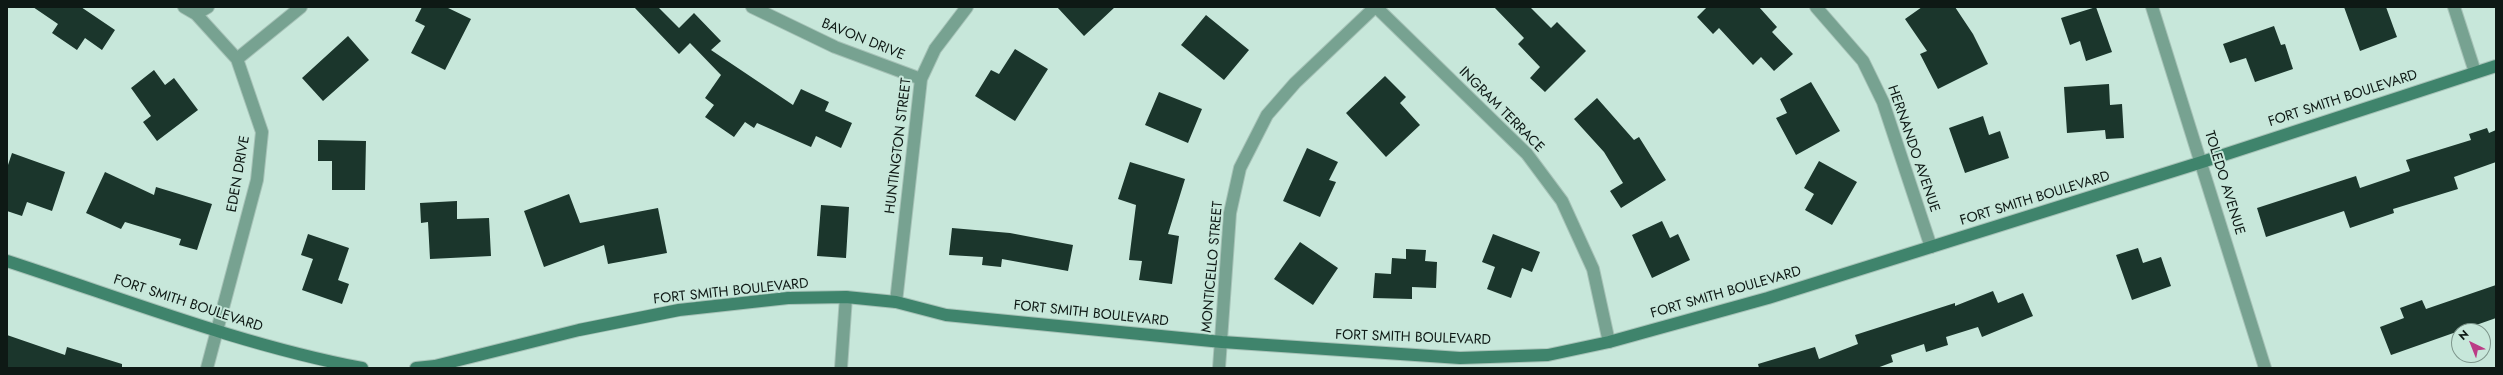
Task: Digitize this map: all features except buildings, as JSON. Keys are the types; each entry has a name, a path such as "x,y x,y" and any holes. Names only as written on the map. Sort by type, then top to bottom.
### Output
{"street":[{"name":"EDEN DRIVE","path":"184,7 196,14 237,59 262,132 257,180 207,368"},
{"path":"196,14 208,7"},
{"path":"237,59 301,7"},
{"name":"BAVON DRIVE","path":"752,7 835,47 921,79"},
{"name":"HUNTINGTON STREET","path":"896,302 921,79 935,49 967,7"},
{"name":"MONTICELLO STREET","path":"1219,368 1230,213 1240,168 1267,115 1295,82 1376,7"},
{"name":"INGRAM TERRACE","path":"1376,7 1527,154 1562,201 1593,269 1609,342"},
{"name":"HERNANDO AVENUE","path":"1816,7 1863,61 1883,102 1931,247"},
{"name":"TOLEDO AVENUE","path":"2152,7 2202,162 2265,368"},
{"path":"2454,7 2475,72"},
{"name":"FORT SMITH BOULEVARD","path":"416,368 435,366 579,330 680,310 788,298 846,297 896,302 946,315 1222,342 1460,358 1548,354 1609,342 1768,298 2202,162 2496,66"},
{"name":"FORT SMITH BOULEVARD","path":"7,261 218,331 312,357 362,368"},
{"path":"841,368 846,297"}]}
